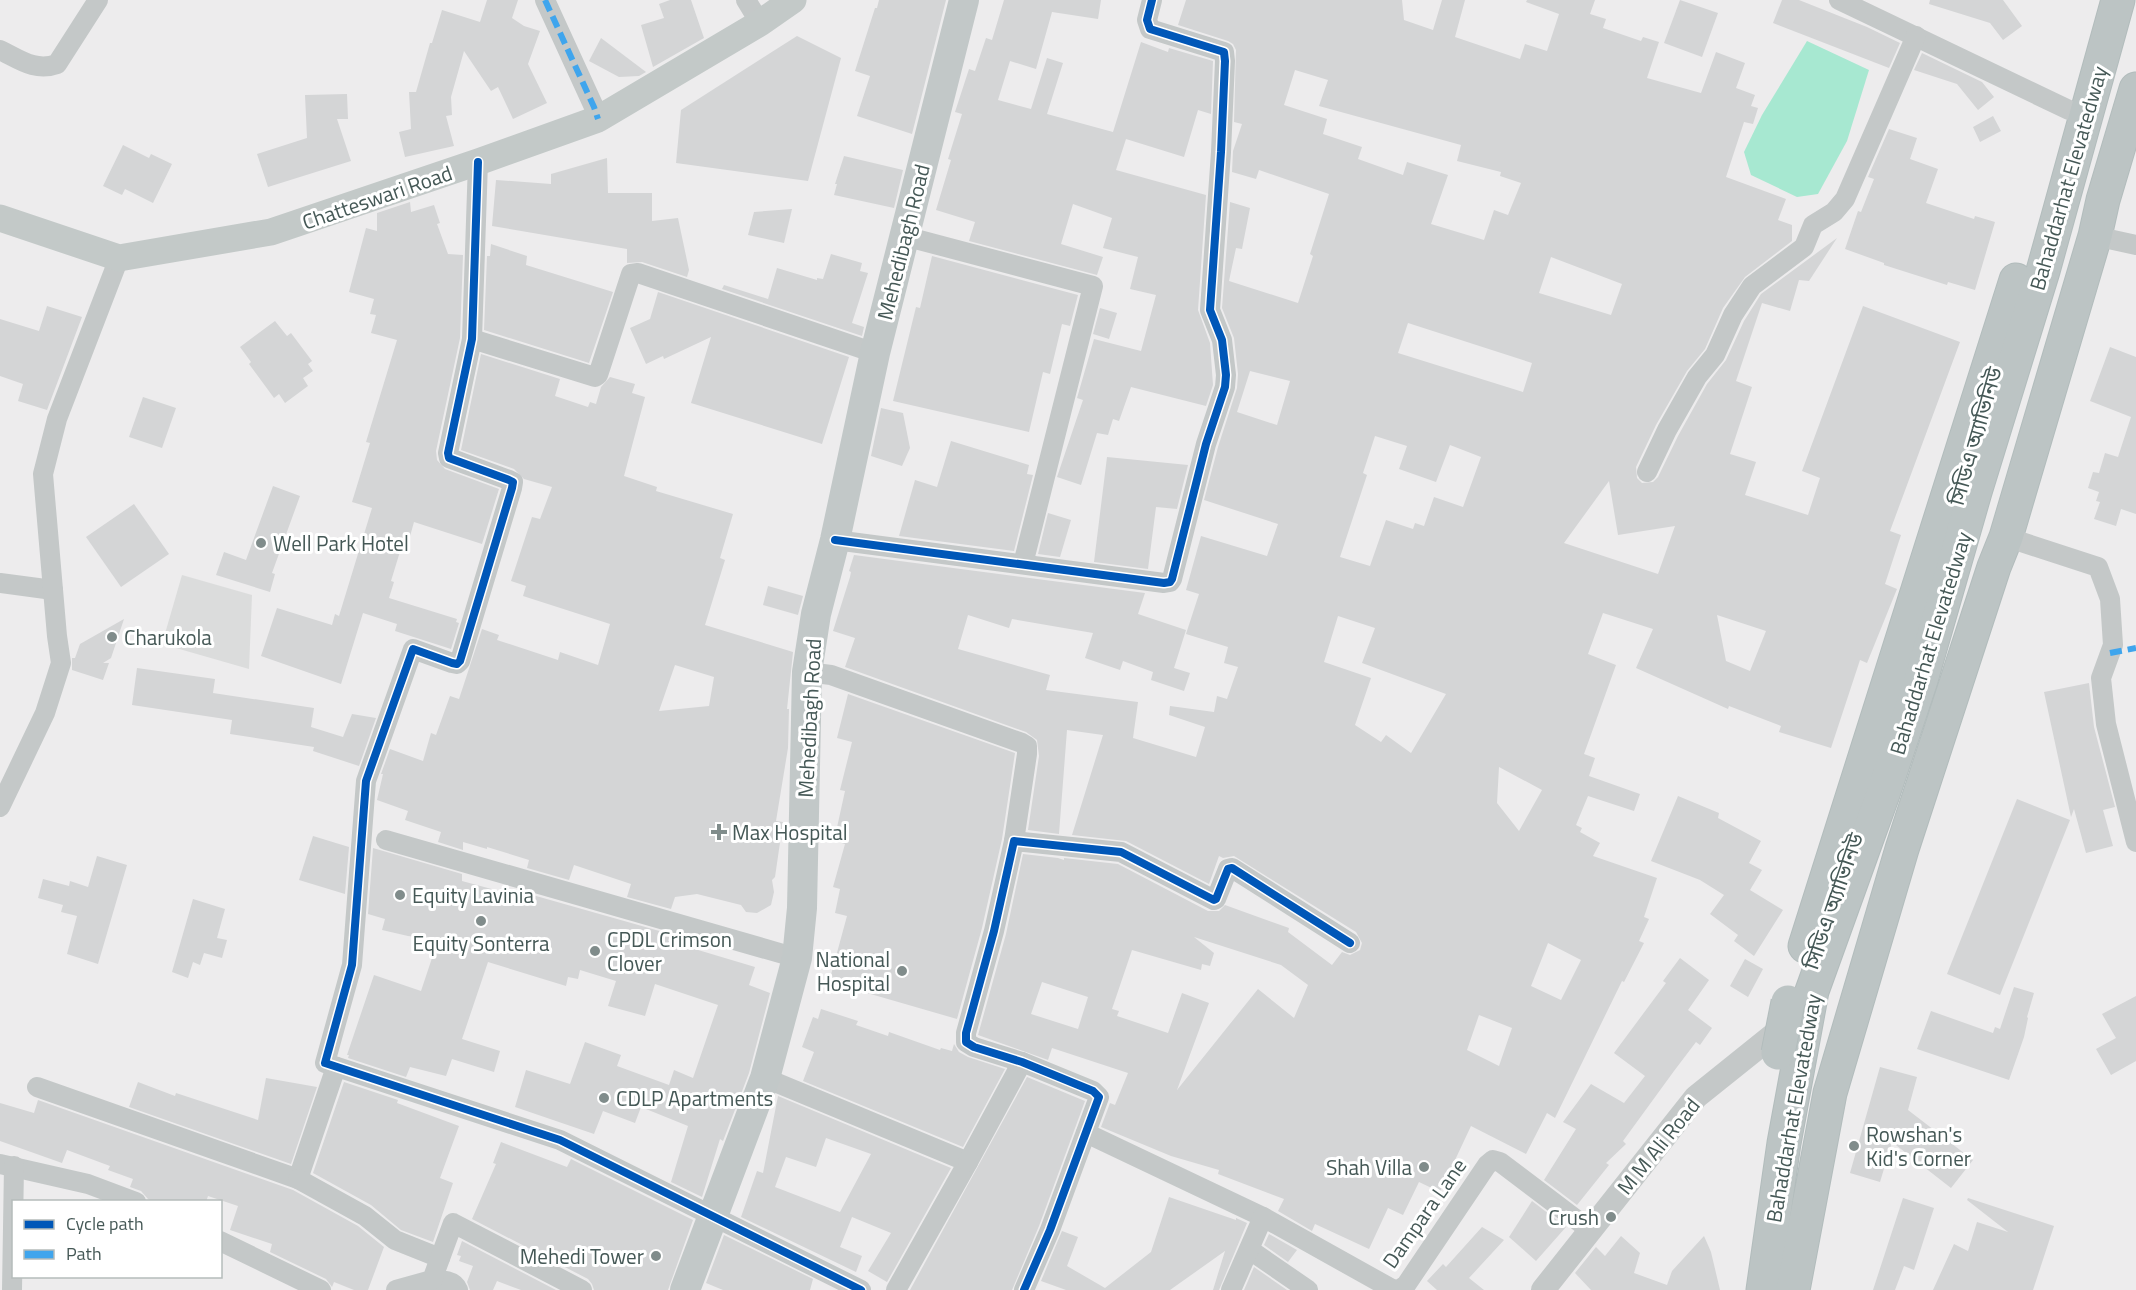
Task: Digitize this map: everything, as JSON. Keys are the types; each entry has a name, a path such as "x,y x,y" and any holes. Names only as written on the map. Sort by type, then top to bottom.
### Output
{"highway":[{"path":"1740,1290 1778,1053 2054,161 2099,0"},
{"name":"Bahaddarhat Elevatedway","path":"1763,1290 1784,1143 1812,991 1883,794 1921,680 1975,492 2043,271 2118,0"},
{"name":"Bahaddarhat Elevatedway","path":"1778,1290 1800,1143 1826,1005 1945,650 2066,260 2136,7"},
{"path":"2054,161 2095,83"},
{"path":"1793,1290 1830,1093 1902,849 1994,567 2006,537 2136,89"},
{"path":"1752,1290 1790,1011"}],"main road":[{"name":"Chatteswari Road","path":"0,218 119,258 271,232 598,119 760,23 793,0"},
{"name":"Mehedibagh Road","path":"685,1290 765,1078 797,958 802,908 807,672 816,614 835,540 874,353 964,0"}],"street":[{"path":"0,50 35,67 46,68 57,64 98,0"},
{"path":"545,0 598,119"},
{"path":"746,0 760,23"},
{"path":"835,540 1170,582 1206,444 1225,387 1222,340 1210,310 1225,61 1224,51 1150,29 1147,20 1152,0"},
{"path":"1839,0 2069,110"},
{"path":"1647,472 1697,377 1715,355 1732,315 1752,286 1804,247 1813,225 1834,212 1845,199 1916,36"},
{"path":"478,162 472,339 448,453 449,458 513,482 512,488 460,662 452,663 413,649 366,782 352,965 325,1061 327,1064 560,1140 861,1290"},
{"path":"904,236 1094,286 1023,564"},
{"path":"2095,236 2136,245"},
{"path":"0,807 45,713 61,663 43,474 57,419 119,258"},
{"path":"472,339 595,377 598,375 632,274 638,273 874,353"},
{"path":"2006,537 2098,567 2110,598 2113,645 2101,678 2106,724 2136,842"},
{"path":"0,583 53,590"},
{"path":"807,672 831,675 1027,746 1028,753 1014,841 994,931 966,1033 966,1042 1093,1091 1099,1097 1050,1230 1024,1290"},
{"path":"386,840 797,958"},
{"path":"1014,841 1121,852 1214,900 1225,873 1232,868 1350,943"},
{"name":"M M Ali Road","path":"1543,1290 1696,1096 1790,1011"},
{"path":"896,1290 1022,1062"},
{"path":"298,1179 336,1067"},
{"path":"765,1078 968,1162"},
{"path":"38,1087 298,1179 365,1216 394,1240 440,1258"},
{"path":"1086,1133 1263,1217 1231,1290"},
{"name":"Dampara Lane","path":"1263,1217 1392,1289 1399,1290 1406,1285 1492,1160 1500,1162 1590,1230"},
{"path":"12,1290 7,1165 88,1184 131,1200"},
{"path":"432,1280 453,1223 582,1290"},
{"path":"222,1242 321,1290"},
{"path":"1250,1250 1308,1290"},
{"path":"396,1290 432,1280 455,1284 458,1290"}],"shaded area":[{"path":"1807,41 1869,70 1847,141 1818,194 1797,197 1751,175 1744,152 1762,115"},
{"path":"182,575 252,595 249,669 162,644"}],"building":[{"path":"487,0 518,0 512,18 524,26 540,31 528,64 547,103 513,119 498,87 491,91 464,51 451,97 452,115 446,116 454,146 405,157 399,132 411,129 409,92 416,92 442,10 480,22"},
{"path":"670,0 691,0 704,38 653,67 641,25 664,18 659,4"},
{"path":"879,0 946,0 912,134 857,116 870,76 855,71"},
{"path":"1004,0 1101,0 1098,19 1052,12 1036,69 1010,61 998,100 1031,109 1047,58 1063,63 1047,114 1113,132 1141,42 1168,52 1169,48 1213,61 1211,114 1198,110 1184,157 1126,139 1116,170 1206,195 1198,310 1210,343 1213,385 1206,406 1131,387 1119,421 1113,419 1108,435 1097,433 1081,485 1057,477 1083,400 1077,398 1094,339 1141,351 1156,295 1130,289 1138,257 1103,248 1112,218 1073,204 1061,244 1103,257 1097,275 969,241 975,222 936,210 962,114 955,112 969,69 975,71 986,38 992,40"},
{"path":"1186,0 1402,0 1404,20 1433,30 1442,0 1465,0 1455,37 1520,59 1525,44 1547,51 1559,14 1526,2 1527,0 1595,0 1590,14 1606,19 1603,28 1641,41 1643,37 1659,42 1647,78 1701,93 1716,52 1745,63 1736,88 1755,95 1751,106 1758,108 1753,124 1744,122 1726,177 1786,199 1778,220 1792,225 1792,241 1745,277 1723,308 1705,349 1687,371 1656,425 1636,467 1637,478 1642,483 1653,482 1658,477 1707,384 1726,360 1744,321 1761,294 1837,238 1809,281 1799,280 1790,311 1762,303 1736,381 1752,387 1730,454 1756,462 1745,495 1808,515 1820,478 1802,471 1863,306 1960,342 1890,531 1901,535 1885,584 1897,589 1867,663 1860,660 1831,748 1779,732 1781,726 1729,706 1728,709 1636,668 1653,629 1603,613 1588,654 1616,665 1584,754 1595,758 1589,776 1640,794 1634,811 1588,796 1576,825 1582,828 1580,832 1600,843 1593,856 1657,878 1644,917 1649,919 1639,941 1644,943 1624,982 1622,981 1555,1118 1547,1113 1526,1154 1471,1126 1440,1192 1419,1182 1403,1215 1388,1208 1369,1249 1315,1224 1312,1231 1278,1211 1284,1199 1218,1174 1219,1170 1171,1156 1101,1127 1110,1103 1115,1105 1128,1073 1052,1048 1048,1060 978,1035 1006,934 1023,854 1118,864 1208,911 1219,911 1225,905 1289,928 1288,932 1332,965 1342,952 1350,955 1360,950 1362,943 1356,932 1234,856 1223,858 1219,856 1209,884 1126,841 1072,835 1103,735 1067,730 1059,834 1028,830 1039,756 1037,740 1026,732 845,667 855,638 833,631 850,577 851,572 849,571 854,555 1145,593 1138,614 1186,630 1174,668 1190,673 1184,691 1151,680 1153,672 1123,661 1120,670 1085,658 1093,633 1012,619 1009,628 968,615 958,649 1050,675 1046,690 1138,702 1133,738 1196,757 1205,727 1169,715 1170,706 1214,712 1217,696 1227,699 1238,667 1224,663 1228,647 1186,634 1199,594 1186,590 1201,536 1267,556 1278,524 1204,500 1237,388 1238,374 1234,338 1222,308 1230,202 1250,208 1242,249 1236,248 1229,281 1298,303 1313,256 1310,254 1329,194 1259,170 1256,179 1232,172 1233,151 1242,124 1234,122 1236,50 1228,41 1178,25","holes":["1295,70 1328,80 1319,106 1461,145 1457,161 1501,172 1500,176 1521,183 1508,215 1494,210 1484,240 1431,224 1448,175 1407,162 1403,175 1358,159 1362,147 1323,134 1327,119 1284,105","1551,257 1622,284 1611,315 1539,293","1408,323 1532,363 1523,392 1398,353","1250,371 1290,381 1277,425 1237,412","1375,436 1407,446 1399,469 1436,482 1450,445 1481,457 1463,507 1434,497 1424,526 1415,523 1413,529 1386,520 1370,566 1340,557 1367,475 1363,473","1609,481 1618,535 1675,526 1658,574 1564,543","1717,615 1766,631 1750,671 1726,661","1338,616 1375,628 1362,663 1446,694 1411,753 1386,735 1381,742 1355,725 1371,678 1324,662","1499,767 1542,790 1519,831 1497,803","1194,937 1281,965 1308,985 1294,1018 1258,989 1177,1090 1209,1003 1182,993 1168,1033 1117,1016 1119,1011 1112,1009 1132,950 1201,970 1202,964 1210,966 1214,953","1548,943 1581,960 1561,1000 1531,986","1042,982 1088,997 1078,1029 1031,1014","1479,1015 1512,1028 1499,1066 1467,1050"]},
{"path":"1680,0 1718,13 1702,57 1664,43"},
{"path":"1782,0 1799,0 1900,43 1889,68 1773,23"},
{"path":"1930,0 2003,0 2022,26 2003,40 1990,23 1929,4"},
{"path":"797,36 841,58 808,181 676,163 681,110"},
{"path":"601,38 646,72 639,76 619,77 589,61"},
{"path":"1922,53 1982,82 1994,97 1978,110 1957,84 1914,70"},
{"path":"347,94 348,119 337,119 351,161 268,187 257,154 307,138 305,95"},
{"path":"1993,116 2001,131 1980,142 1973,127"},
{"path":"1889,129 1917,138 1910,159 1938,169 1926,203 1974,219 1975,216 1995,222 1975,290 1948,282 1947,285 1884,265 1884,263 1845,249 1858,211 1861,212 1874,179 1868,177"},
{"path":"123,145 149,158 151,154 172,164 153,203 125,189 122,195 103,186"},
{"path":"844,156 903,170 894,208 834,195"},
{"path":"607,158 608,193 652,193 652,221 678,218 689,270 687,277 642,262 627,263 627,249 492,226 496,180 551,184 551,174"},
{"path":"410,202 411,212 434,205 440,223 437,224 448,254 463,255 460,338 436,451 437,460 445,469 499,489 482,544 414,522 407,547 402,545 391,581 394,582 389,598 457,619 456,622 459,623 451,649 395,631 397,624 363,613 341,684 261,656 277,608 332,625 335,614 339,616 372,508 352,502 370,443 366,442 397,340 371,333 376,315 370,314 374,299 349,292 366,228 377,231 377,213"},
{"path":"792,209 784,243 748,235 754,212"},
{"path":"491,244 527,256 526,265 613,292 589,363 484,330 487,256 490,256"},
{"path":"831,254 862,263 860,271 868,273 852,323 864,327 862,336 722,289 724,285 768,299 777,268 817,280 817,278 823,279"},
{"path":"932,256 1078,295 1070,326 1062,324 1050,374 1043,372 1029,432 893,401 916,307 920,308"},
{"path":"658,292 849,357 822,444 691,403 711,337 664,359 663,356 646,364 630,328 650,319"},
{"path":"47,306 82,317 47,410 18,401 23,384 0,376 0,319 39,331"},
{"path":"1100,308 1117,313 1109,339 1093,334"},
{"path":"275,321 287,336 291,333 312,361 308,364 313,371 303,378 308,386 285,403 279,394 274,398 249,364 251,362 240,347"},
{"path":"2110,347 2136,357 2136,514 2121,509 2116,526 2094,519 2100,502 2096,501 2099,492 2088,488 2093,472 2099,473 2105,453 2118,457 2131,417 2090,401"},
{"path":"481,354 560,379 555,396 588,407 590,402 596,404 601,387 610,377 635,384 632,393 645,397 624,476 657,487 656,491 733,514 720,558 725,560 705,625 793,652 787,709 789,709 788,748 776,821 783,822 775,877 772,880 774,892 771,905 757,913 746,912 741,905 697,894 675,897 671,909 627,897 631,884 574,865 569,880 527,868 529,860 487,847 487,849 463,842 463,850 438,842 441,832 405,820 408,811 377,800 383,774 381,774 390,749 423,761 431,733 436,735 450,696 459,699 482,629 499,635 497,640 558,660 560,652 598,665 610,624 523,596 526,586 511,581 532,517 540,519 552,487 524,479 514,469 461,450","holes":["675,665 714,677 709,706 659,711"]},
{"path":"143,397 176,408 162,448 129,437"},
{"path":"881,408 903,413 910,448 902,466 871,456"},
{"path":"951,441 1029,465 1027,474 1033,475 1014,551 899,536 915,480 937,487"},
{"path":"1107,457 1188,465 1177,509 1156,507 1148,569 1094,562"},
{"path":"273,486 300,496 272,573 275,574 270,592 216,575 224,552 246,560"},
{"path":"134,504 169,554 121,587 86,537"},
{"path":"1048,513 1071,520 1060,557 1038,554"},
{"path":"768,586 803,596 798,615 763,605"},
{"path":"124,619 111,658 103,663 109,663 103,680 72,670 72,658 75,658 80,644"},
{"path":"137,668 215,679 213,693 314,708 311,727 343,737 352,714 376,718 359,766 313,751 314,747 230,734 232,720 132,705"},
{"path":"2089,683 2094,727 2115,807 2103,810 2113,846 2086,853 2074,809 2071,817 2044,692"},
{"path":"848,694 1015,753 1002,839 982,928 957,1019 829,982 847,916 835,913 840,889 833,887 845,844 834,841 845,791 840,790 852,742 837,738"},
{"path":"1678,796 1719,813 1718,818 1761,841 1749,863 1762,870 1750,890 1783,910 1754,956 1734,941 1738,935 1710,914 1724,895 1700,880 1651,861"},
{"path":"2017,799 2070,820 2000,995 1947,974"},
{"path":"313,836 349,847 345,894 299,880"},
{"path":"373,848 462,874 462,881 521,897 522,892 670,934 668,941 755,967 749,985 770,993 749,1073 723,1141 720,1139 702,1197 671,1182 688,1126 641,1107 635,1123 603,1111 594,1134 515,1107 526,1070 570,1084 585,1042 621,1055 617,1066 669,1085 674,1070 693,1078 718,1005 655,984 645,1016 608,1006 616,981 580,970 578,979 568,977 566,986 488,962 462,1039 500,1051 494,1072 452,1059 446,1076 410,1067 406,1077 348,1058 349,1055 347,1055 374,975 421,991 436,946 434,945 435,939 382,930 385,919 368,914"},
{"path":"97,856 127,865 98,964 67,954 77,916 61,912 63,905 38,898 43,879 69,886 70,881 88,887"},
{"path":"193,899 225,909 217,938 227,940 222,958 204,953 200,965 193,962 188,978 172,972"},
{"path":"1680,958 1709,980 1688,1010 1712,1028 1700,1045 1696,1042 1623,1141 1626,1144 1606,1163 1609,1165 1577,1205 1544,1180 1576,1129 1563,1122 1591,1084 1624,1103 1645,1076 1614,1053 1666,983 1663,981"},
{"path":"1745,959 1763,969 1748,997 1730,986"},
{"path":"2014,987 2034,993 2024,1037 2009,1080 1917,1049 1931,1011 1993,1033 1995,1027 2000,1029"},
{"path":"2136,996 2136,1061 2111,1075 2096,1049 2116,1038 2102,1014"},
{"path":"821,1009 858,1021 856,1025 888,1036 889,1032 940,1050 941,1048 952,1051 954,1044 959,1052 968,1057 1005,1069 963,1147 803,1081 814,1052 802,1047 813,1017 818,1019"},
{"path":"1880,1067 1917,1077 1908,1110 1973,1160 1951,1188 1892,1142 1880,1182 1850,1173"},
{"path":"1027,1077 1085,1101 1039,1226 1012,1290 910,1290"},
{"path":"266,1078 317,1087 291,1164 129,1107 138,1082 175,1096 176,1093 258,1120"},
{"path":"344,1082 398,1100 397,1103 459,1126 440,1178 453,1183 433,1242 401,1230 371,1205 313,1173"},
{"path":"778,1096 951,1168 887,1282 868,1271 891,1233 852,1217 840,1247 862,1256 856,1272 741,1217 757,1171 763,1173","holes":["826,1138 871,1154 840,1212 775,1187 786,1157 816,1167"]},
{"path":"38,1100 293,1190 358,1226 384,1247 368,1290 354,1290 334,1282 332,1287 326,1279 270,1252 272,1244 230,1230 238,1206 208,1196 207,1200 150,1200 141,1191 130,1187 133,1179 108,1170 110,1166 67,1150 62,1163 0,1141 0,1103 34,1113"},
{"path":"501,1142 567,1167 571,1159 693,1220 668,1290 594,1290 588,1279 472,1219 496,1164 493,1163"},
{"path":"1169,1197 1247,1223 1219,1290 1213,1290 1225,1251 1170,1290 1066,1290 1041,1281 1062,1231 1078,1237 1067,1266 1105,1288 1151,1252"},
{"path":"1903,1198 1934,1208 1914,1270 1904,1266 1895,1290 1873,1290"},
{"path":"1968,1198 2054,1226 2033,1290 1933,1290 1954,1244 1968,1251 1977,1222 2008,1232 1967,1200"},
{"path":"1532,1201 1566,1227 1536,1261 1509,1237"},
{"path":"1482,1227 1504,1240 1469,1278 1484,1290 1437,1290 1427,1281 1443,1264 1446,1267"},
{"path":"1269,1234 1297,1250 1288,1262 1264,1245"},
{"path":"724,1235 813,1279 810,1290 723,1290 706,1283"},
{"path":"1621,1236 1640,1253 1634,1273 1667,1285 1672,1271 1704,1236 1711,1252 1720,1290 1591,1290 1575,1273 1596,1247 1605,1256"},
{"path":"462,1241 556,1290 521,1290 497,1281 493,1290 470,1290 467,1282 473,1266 459,1261 461,1256 457,1255"},
{"path":"1254,1267 1287,1290 1244,1290"}],"marked path":[{"path":"545,0 598,119"},
{"path":"2110,653 2136,648"}],"cycle path":[{"path":"835,540 1164,583 1172,579 1206,444 1225,387 1222,340 1210,310 1225,61 1224,52 1150,29 1147,20 1152,0"},
{"path":"478,162 472,339 448,453 449,458 513,482 512,488 460,661 457,664 452,663 413,649 366,781 352,965 325,1063 560,1140 861,1290"},
{"path":"1024,1290 1050,1230 1099,1097 1093,1091 966,1042 966,1033 994,931 1014,841 1121,852 1214,900 1228,869 1232,868 1350,943"}],"place":[{"name":"Well Park Hotel","path":"261,543"},
{"name":"Charukola","path":"112,637"},
{"name":"Max Hospital","path":"719,832"},
{"name":"Equity Lavinia","path":"400,895"},
{"name":"Equity Sonterra","path":"481,921"},
{"name":"CPDL Crimson Clover","path":"595,951"},
{"name":"National Hospital","path":"902,971"},
{"name":"CDLP Apartments","path":"604,1098"},
{"name":"Rowshan's Kid's Corner","path":"1854,1146"},
{"name":"Shah Villa","path":"1424,1167"},
{"name":"Crush","path":"1611,1217"},
{"name":"Mehedi Tower","path":"656,1256"}]}
